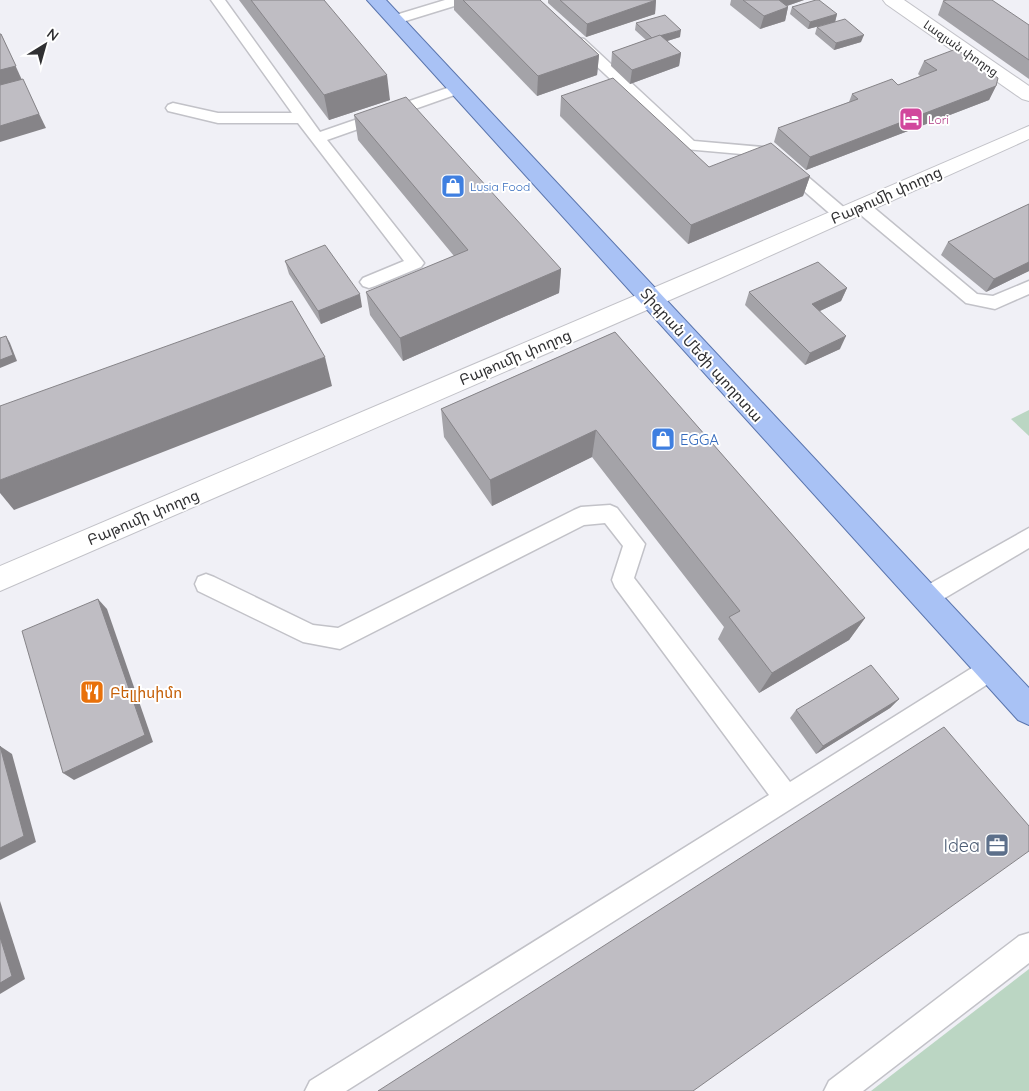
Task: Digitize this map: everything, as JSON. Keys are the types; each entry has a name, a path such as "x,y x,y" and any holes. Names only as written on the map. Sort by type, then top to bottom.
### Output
{"main road":[{"name":"Տիգրան Մեծի պողոտա","path":"376,0 1029,710"}],"street":[{"name":"Լազյան փողոց","path":"892,0 1029,95"},
{"name":"Բաթումի փողոց","path":"0,579 1029,132"}],"lane":[{"path":"218,0 317,138 415,263 369,282"},
{"path":"394,20 459,0"},
{"path":"569,33 690,146 768,151 972,299 996,303 1029,287"},
{"path":"317,138 458,89"},
{"path":"173,108 218,118 303,118"},
{"path":"206,584 311,635 340,639 580,516 610,514 634,544 623,580 787,798"},
{"path":"926,598 1029,537"},
{"path":"320,1091 991,669"},
{"path":"839,1091 1029,946"}],"green space":[{"path":"1029,410 1029,436 1011,419"},
{"path":"1029,969 1029,1091 871,1091"}],"building":[{"path":"251,0 324,0 387,75 324,95"},
{"path":"463,0 540,0 599,55 538,76"},
{"path":"560,0 656,0 587,24"},
{"path":"743,0 779,0 788,7 764,16"},
{"path":"819,0 837,14 810,22 792,7"},
{"path":"992,0 1029,25 1029,60 943,1"},
{"path":"665,15 681,30 652,38 636,23"},
{"path":"845,19 864,35 836,43 817,27"},
{"path":"0,34 16,66 0,70"},
{"path":"660,35 681,53 632,70 612,52"},
{"path":"956,49 998,78 996,86 810,157 778,128 858,99 852,94 892,79 898,85 937,70 924,61"},
{"path":"613,78 709,167 771,143 810,176 691,225 561,96"},
{"path":"23,79 39,114 0,126 0,85"},
{"path":"406,97 561,269 400,338 366,292 468,250 354,115"},
{"path":"1029,204 1029,262 994,279 948,242"},
{"path":"325,245 360,294 318,311 285,261"},
{"path":"818,262 847,288 812,304 846,336 810,353 749,292"},
{"path":"292,301 325,357 0,480 0,406"},
{"path":"615,332 865,618 772,673 729,617 740,611 596,430 490,480 441,409"},
{"path":"6,336 13,355 0,360 0,338"},
{"name":"Բելլիսիմո","path":"98,599 145,735 63,773 22,631"},
{"path":"871,665 899,699 823,746 796,710"},
{"path":"944,727 1029,826 1029,851 693,1091 378,1091"},
{"path":"0,746 24,836 0,848"},
{"path":"0,937 12,976 0,983"}],"place":[{"name":"Lori","path":"911,119"},
{"name":"Lusia Food","path":"453,186"},
{"name":"EGGA","path":"663,439"},
{"name":"Բելլիսիմո","path":"92,692"},
{"name":"Idea","path":"997,845"}]}
